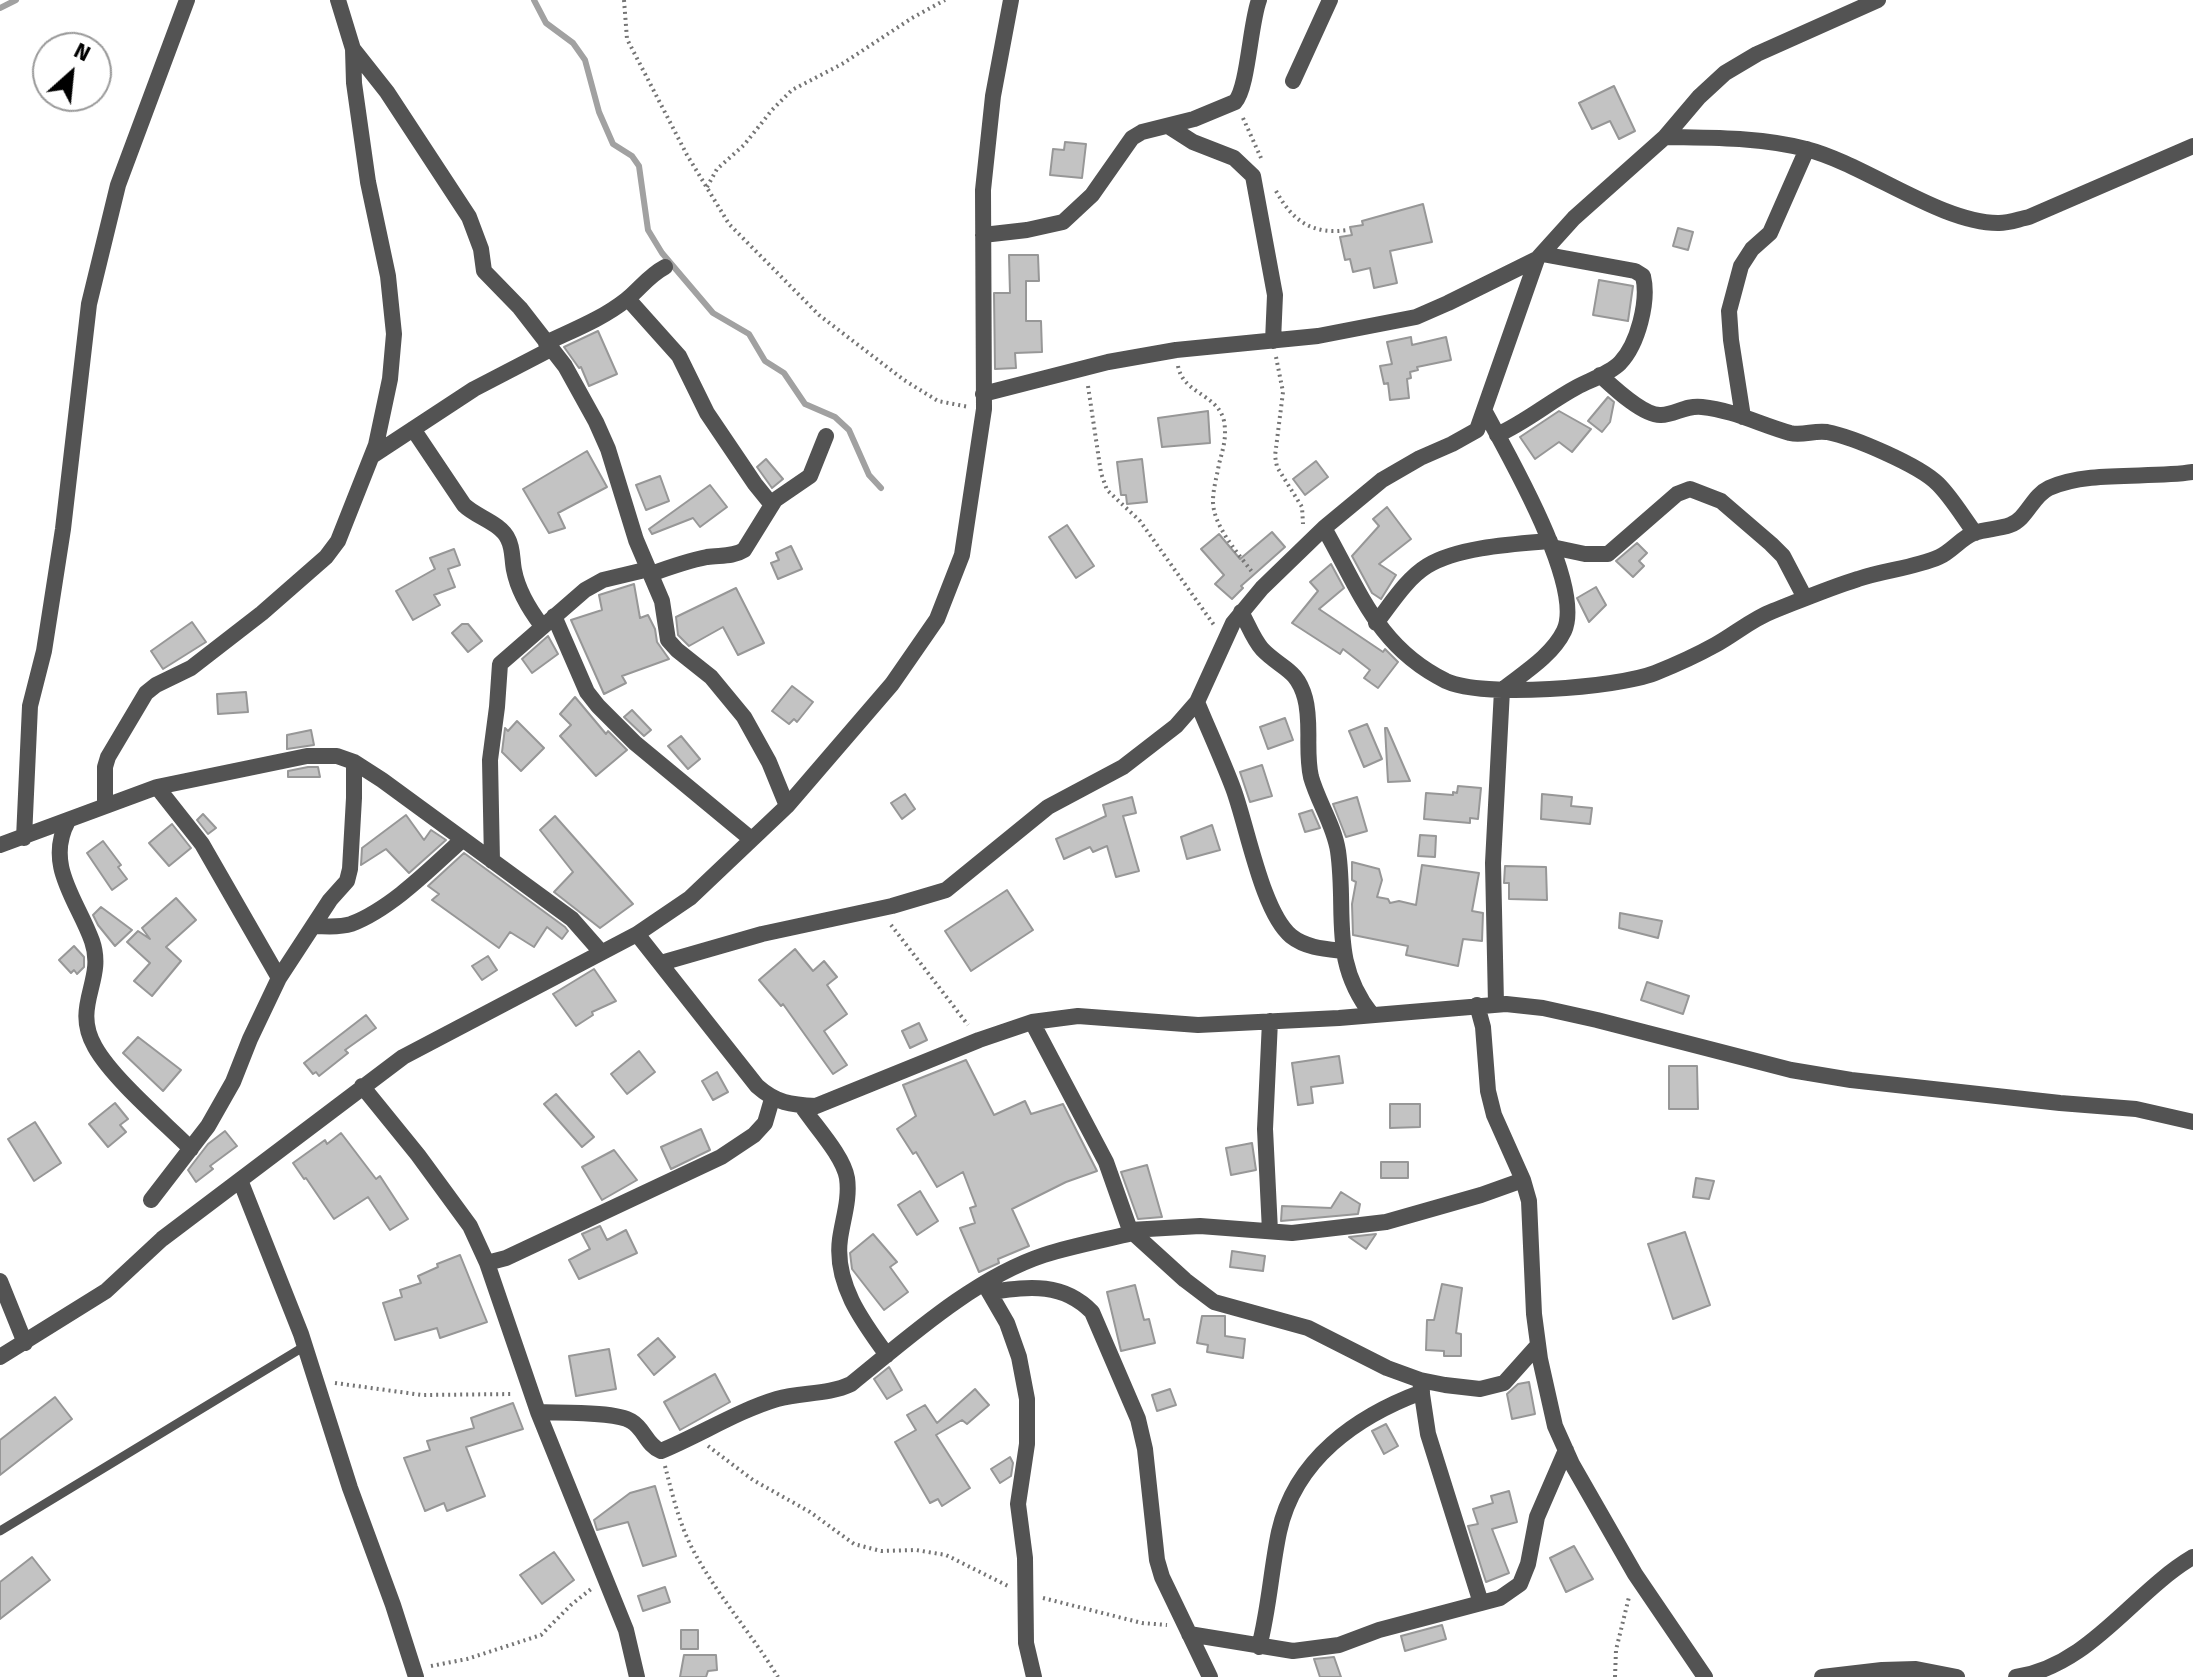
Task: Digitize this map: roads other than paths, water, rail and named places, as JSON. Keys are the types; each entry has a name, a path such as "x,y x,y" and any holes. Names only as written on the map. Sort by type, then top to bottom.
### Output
{"street":[{"path":"24,838 30,706 44,651 63,529 89,304 118,185 187,0"},
{"path":"105,806 108,757 146,693 191,668 262,613 326,557 338,541 372,456 390,379 394,334 388,276 368,182 354,83 353,49 338,0"},
{"path":"0,1357 106,1291 162,1239 403,1057 637,934 690,898 787,806 892,684 937,619 962,555 984,401 983,190 993,96 1011,0"},
{"path":"983,235 1063,222 1092,195 1132,138 1142,132 1194,119 1235,102 1242,89 1250,31 1259,0"},
{"path":"1293,81 1330,0"},
{"path":"661,963 762,934 878,910 946,890 1048,807 1123,767 1176,726 1197,702 1241,612 1262,588 1324,528 1382,480 1477,430 1540,256 1574,218 1665,137 1687,110 1725,73 1757,54 1878,0"},
{"path":"353,49 387,92 469,217 481,249 484,271 520,308 565,366 608,449 636,540 662,601 668,640 711,677 744,717 769,762 787,806"},
{"path":"1168,126 1193,142 1234,158 1253,176 1275,295 1273,341"},
{"path":"1665,137 1781,143 1807,149 1843,162 1959,216 2002,224 2029,217 2193,146"},
{"path":"1743,417 1729,311 1741,266 1752,249 1770,233 1807,149"},
{"path":"984,401 1086,367 1176,350 1318,336 1416,317 1540,256 1635,271 1643,276 1646,289 1632,345 1618,365 1575,388 1523,424 1497,435"},
{"path":"372,456 474,389 609,312 628,299 646,279 665,267"},
{"path":"628,299 679,356 707,413 772,505"},
{"path":"1600,375 1620,394 1662,416 1685,407 1728,411 1793,434 1824,431 1877,450 1938,484 1975,533"},
{"path":"1484,410 1530,495 1551,544 1568,608 1565,629 1556,643 1502,690 1493,863 1496,1004"},
{"path":"413,429 464,505 508,538 514,573 530,611 548,621 598,706 635,743 751,839"},
{"path":"492,861 490,760 497,707 497,674 504,658 585,590 603,580 693,560 737,554 751,542 781,495 810,476 826,436"},
{"path":"1324,528 1376,623 1401,651 1448,681 1471,689 1502,690 1630,682 1714,646 1755,619 1805,598 1857,579 1939,557 1975,533 2012,524 2050,487 2107,477 2170,476 2193,472"},
{"path":"1376,623 1409,581 1427,566 1468,552 1551,544 1585,554 1608,554 1677,494 1690,489 1721,501 1771,544 1783,556 1805,598"},
{"path":"1241,612 1260,646 1299,678 1306,700 1308,759 1312,779 1338,849 1348,972 1356,995 1372,1015"},
{"path":"1197,702 1233,788 1263,886 1279,922 1300,942 1344,951"},
{"path":"0,845 157,787 324,754 354,762 463,839 572,919 601,952"},
{"path":"151,1200 208,1126 233,1082 279,978 349,875 354,762"},
{"path":"157,787 202,844 279,978"},
{"path":"68,821 61,834 59,855 74,904 92,941 96,966 85,1010 85,1025 96,1049 126,1085 191,1149"},
{"path":"313,926 349,925 368,915 411,886 463,839"},
{"path":"637,934 757,1086 772,1099 790,1105 816,1106 979,1040 1032,1022 1078,1016 1198,1025 1496,1004 1543,1008 1806,1072 2060,1103 2136,1109 2193,1122"},
{"path":"1477,1005 1483,1027 1488,1091 1494,1115 1523,1180 1530,1213 1534,1314 1555,1426 1635,1574 1705,1677"},
{"path":"1270,1021 1265,1129 1270,1231"},
{"path":"1032,1022 1094,1136 1131,1232 1214,1302 1308,1328 1421,1386 1480,1389 1504,1383 1538,1345"},
{"path":"362,1086 470,1226 487,1263 538,1412 626,1630 637,1677"},
{"path":"487,1263 506,1258 721,1157 754,1135 765,1123 772,1099"},
{"path":"801,1105 847,1176 848,1197 837,1261 855,1307 887,1355"},
{"path":"240,1180 305,1346 350,1488 415,1673"},
{"path":"538,1412 620,1416 637,1425 650,1445 661,1451 773,1400 799,1393 838,1390 851,1384 887,1355 987,1288 1044,1255 1131,1232 1200,1226 1307,1232 1386,1222 1523,1180"},
{"path":"0,1281 25,1343"},
{"path":"987,1288 1034,1286 1060,1292 1085,1304 1092,1312 1138,1419 1145,1449 1157,1560 1173,1605 1210,1677"},
{"path":"987,1288 1007,1323 1019,1357 1027,1399 1027,1444 1018,1504 1025,1558 1026,1643 1034,1677"},
{"path":"1421,1386 1428,1434 1481,1603"},
{"path":"1259,1647 1268,1610 1280,1528 1303,1475 1315,1459 1362,1418 1421,1386"},
{"path":"1187,1631 1293,1651 1339,1645 1379,1630 1500,1598 1520,1584 1528,1564 1537,1517 1566,1450"},
{"path":"2016,1677 2074,1654 2099,1637 2175,1568 2193,1557"},
{"path":"1822,1677 1894,1669 1916,1669 1957,1677"}],"lane":[{"path":"0,1531 305,1346"}],"waterway":[{"path":"0,8 16,0"},
{"path":"534,0 546,23 573,43 585,60 599,112 613,144 632,156 639,166 648,230 662,253 713,313 749,334 765,361 784,373 805,404 835,417 849,430 869,475 881,488"}]}
